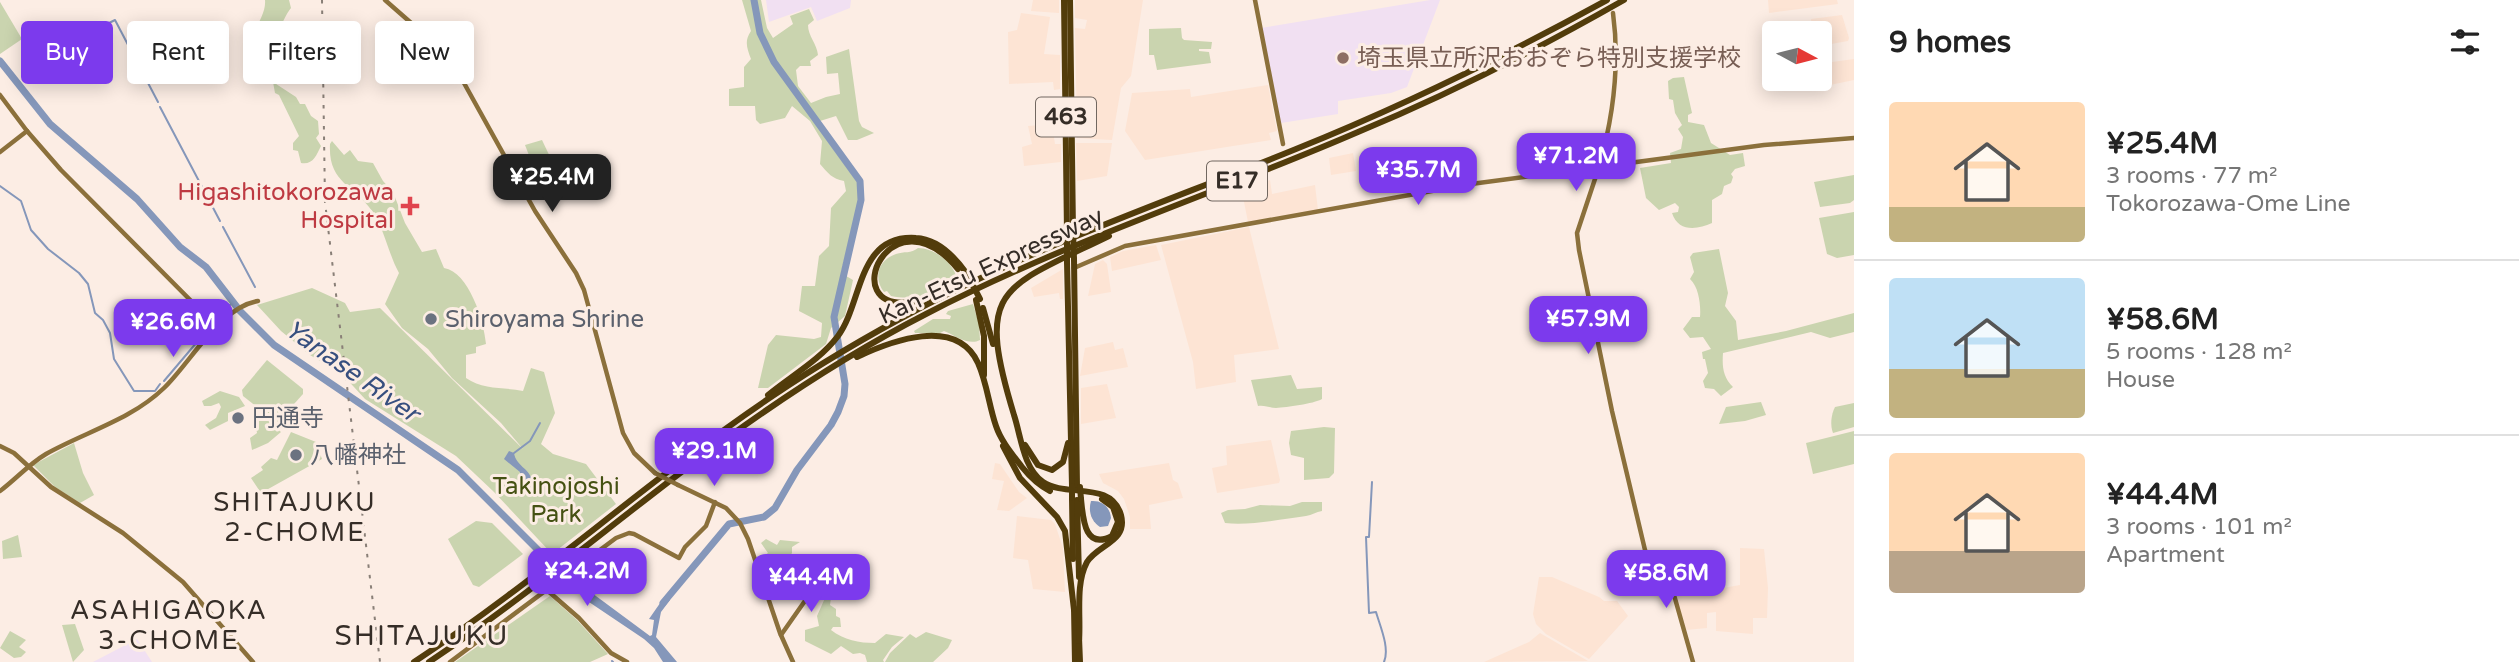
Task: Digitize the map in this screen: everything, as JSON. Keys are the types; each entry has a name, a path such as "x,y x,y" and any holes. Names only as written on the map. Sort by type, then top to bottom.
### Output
{"highway":[{"name":"463","path":"1064,0 1071,260 1070,413 1077,498 1077,662"},
{"name":"463","path":"1070,0 1070,232"},
{"name":"Kan-Etsu Expressway","path":"429,662 522,590 572,547 737,422 847,349 922,307 1024,258 1416,98 1522,47 1606,0"},
{"name":"Kan-Etsu Expressway","path":"414,662 578,552 778,402 925,314 1002,277 1404,112 1525,54 1624,0"},
{"path":"1004,380 996,343 996,323 1000,305 1011,289 1042,269 1154,214"},
{"path":"737,422 827,348 842,329 866,266 875,254 891,242 909,238 932,242 948,252 965,275 978,300 1029,466 1042,481 1056,488 1104,495 1114,502 1121,513 1120,534 1092,556 1083,572 1079,641"},
{"path":"965,275 939,251 925,244 909,243 885,252 876,264 873,277 884,296 896,301 913,302 1024,258"},
{"name":"463","path":"1071,270 1076,486"},
{"path":"978,300 984,336 986,391"},
{"path":"849,359 901,340 927,336 959,343 973,355 980,368 996,427 1016,472 1057,517 1065,531 1074,610"},
{"path":"1021,437 1038,465 1048,470 1055,469 1065,458 1070,413"},
{"path":"996,427 1013,456 1042,487 1056,492 1098,498 1110,505 1118,522 1112,536 1101,539 1089,534 1077,498"},
{"name":"463","path":"1077,498 1074,610 1077,662"}],"street":[{"path":"385,0 442,50 454,65 535,211 576,273 584,290 623,433 634,453 655,473 715,502 734,515 743,528 781,636 793,662"},
{"path":"1255,0 1283,144"},
{"path":"1613,13 1615,43 1610,128 1577,233 1645,550 1655,570 1674,595 1693,662"},
{"path":"0,95 27,131 76,186 217,327"},
{"path":"0,152 27,131"},
{"path":"1071,270 1125,246 1471,184 1764,145 1854,138"},
{"path":"0,491 56,448 136,411 164,388 217,327 245,304 258,301"},
{"path":"0,446 14,453 51,487 123,533 183,582 253,662"},
{"path":"450,662 616,538 629,533 678,558 706,526 715,502"},
{"path":"781,636 821,578"},
{"path":"548,591 579,618 611,653 627,662"}],"shaded area":[{"path":"766,0 851,0 850,8 817,21 811,7 769,22"},
{"path":"1033,0 1059,0 1059,13 1031,11"},
{"path":"1075,0 1143,0 1131,76 1121,88 1112,140 1077,138 1075,28 1085,29 1087,20 1075,18"},
{"name":"埼玉県立所沢おおぞら特別支援学校","path":"1440,0 1407,87 1391,93 1338,101 1338,114 1281,123 1261,28"},
{"path":"1768,0 1837,0 1838,4 1769,13"},
{"path":"1021,13 1050,17 1044,54 1060,55 1060,89 1054,90 1053,82 1009,84 1008,32 1017,30"},
{"path":"1842,15 1848,41 1832,44 1832,21 1811,19"},
{"path":"1854,59 1854,80 1832,85 1832,62"},
{"path":"1268,85 1277,131 1269,133 1271,140 1145,160 1125,131 1132,93 1190,89 1191,97"},
{"path":"1052,124 1055,144 1061,144 1061,162 1024,166 1022,147 1032,144 1028,126"},
{"path":"1076,143 1112,143 1107,176 1077,181"},
{"path":"1353,153 1356,171 1331,175 1329,158"},
{"path":"1270,180 1272,194 1315,185 1318,210 1248,222 1242,192"},
{"path":"1249,227 1279,349 1234,355 1236,382 1196,389 1193,362 1161,245"},
{"path":"1156,245 1161,260 1112,271 1110,257 1123,251"},
{"path":"1103,260 1107,264 1111,292 1088,296 1095,264"},
{"path":"1063,269 1063,299 1060,299 1059,293 1034,297 1031,288"},
{"path":"1113,342 1115,350 1123,348 1128,367 1080,376 1085,348"},
{"path":"1107,384 1116,418 1081,424 1081,388"},
{"path":"1271,440 1279,483 1217,493 1212,468 1227,465 1226,446"},
{"path":"995,463 1000,464 1019,492 1027,498 1009,511 997,510 1004,481 992,479"},
{"path":"1169,463 1173,480 1178,483 1183,498 1149,505 1151,529 1130,529 1130,517 1124,499 1118,491 1103,483 1099,474"},
{"path":"1017,516 1051,520 1055,524 1063,548 1065,592 1033,589 1028,560 1013,558"},
{"path":"1740,548 1764,549 1768,588 1767,618 1753,618 1753,634 1716,631 1716,612 1707,613 1707,628 1686,630 1673,591 1691,589 1690,565 1716,562 1718,589 1740,585"},
{"path":"1539,577 1552,577 1604,601 1617,601 1628,616 1589,659 1546,634 1536,624 1533,614"},
{"path":"1540,633 1588,661 1484,662 1529,642"},
{"path":"137,639 152,662 93,662"}],"green space":[{"path":"265,0 289,0 291,8 284,21 259,21"},
{"path":"742,0 761,0 767,28 773,38 793,24 790,16 809,9 814,20 808,25 808,29 818,55 810,61 811,66 800,66 796,70 798,86 811,103 840,94 838,73 827,74 826,57 849,49 859,121 862,127 874,133 857,140 848,140 836,116 820,121 826,139 860,186 841,273 853,280 845,316 831,328 826,344 768,388 758,388 768,345 776,335 814,339 821,337 822,323 799,311 802,286 815,286 819,256 829,246 831,208 846,191 844,181 833,177 820,164 822,141 810,121 792,106 785,118 760,124 756,120 755,106 729,106 729,89 744,87 744,67 751,59 747,41 751,31"},
{"path":"0,2 21,40 0,54"},
{"path":"1181,28 1184,40 1212,42 1211,49 1199,49 1209,52 1211,63 1157,70 1154,55 1149,55 1149,29"},
{"path":"1684,77 1692,113 1688,115 1688,122 1704,125 1711,143 1730,155 1743,153 1745,166 1735,169 1731,174 1731,183 1724,186 1722,194 1712,200 1712,223 1694,228 1683,226 1675,219 1672,213 1678,212 1679,207 1675,203 1659,210 1646,198 1640,168 1671,163 1670,153 1681,149 1683,137 1678,129 1682,125 1675,113 1673,100 1669,99 1668,81"},
{"path":"273,84 296,97 300,104 305,104 311,116 318,121 319,134 316,138 321,146 314,159 308,163 301,163 298,151 293,150 293,143 299,136 279,95 275,93"},
{"path":"542,140 552,161 537,176 525,145"},
{"name":"Takinojoshi Park","path":"332,141 344,155 350,150 358,161 373,163 393,192 405,223 422,252 436,249 444,268 453,271 468,288 482,323 486,344 476,347 476,353 466,355 466,378 486,386 523,391 531,368 544,372 555,413 541,444 553,454 586,464 616,504 552,554 456,456 365,399 342,374 310,355 281,331 257,305 312,288 345,303 350,312 380,308 523,449 501,423 452,378 428,349 402,328 385,304 399,273 372,211 337,175 330,157"},
{"path":"1854,175 1854,200 1850,203 1820,207 1814,182"},
{"path":"1854,212 1854,255 1837,258 1827,254 1819,218"},
{"path":"918,248 943,258 952,268 957,280 933,293 917,297 891,296 887,291 884,292 878,275 881,265 890,257"},
{"path":"1719,249 1728,293 1725,306 1736,321 1738,340 1786,331 1854,313 1854,332 1830,338 1811,332 1723,353 1724,372 1733,387 1721,396 1714,389 1705,388 1703,381 1708,373 1702,352 1711,349 1703,337 1690,338 1683,329 1692,317 1700,317 1700,302 1690,279 1694,272 1690,257 1693,253"},
{"path":"973,304 979,324 980,340 976,342 944,331 914,331 933,319 950,319 951,316 946,314 948,311"},
{"path":"267,360 303,389 303,394 277,423 243,396 242,390"},
{"path":"1291,375 1297,389 1322,387 1322,399 1281,408 1258,406 1251,380"},
{"path":"220,391 239,397 245,406 228,413 228,421 210,430 205,425 216,418 221,407 219,403 204,406 202,401"},
{"path":"1761,402 1766,415 1719,424 1726,407"},
{"path":"1854,403 1854,427 1833,433 1831,420 1835,407"},
{"path":"258,412 281,432 268,443 252,450 250,438 257,433 254,415"},
{"path":"1335,428 1334,473 1329,478 1304,480 1304,458 1291,455 1291,431"},
{"path":"1854,431 1854,464 1813,474 1806,443"},
{"path":"291,432 316,442 322,459 261,493 251,478 263,470 261,467 271,458 277,460"},
{"path":"74,443 83,473 94,495 80,503 55,487 33,465"},
{"path":"1302,502 1322,502 1322,511 1306,516 1244,524 1225,523 1221,513 1260,505 1290,506"},
{"path":"476,521 492,523 523,554 479,587 473,585 448,539"},
{"path":"18,535 22,557 3,559 2,541"},
{"path":"766,539 777,545 780,540 800,542 792,547 785,566 811,579 796,596 786,592 782,581 784,575 775,570 765,555 768,553 761,543"},
{"path":"829,589 832,591 830,605 836,609 841,627 833,627 831,630 852,640 869,643 875,643 886,634 904,637 892,647 884,662 867,662 865,655 853,654 841,646 831,654 805,641 805,630 819,626 817,616"},
{"path":"550,596 577,620 608,654 590,662 455,662"},
{"path":"75,624 84,650 73,662 62,625"},
{"path":"10,631 26,640 19,647 26,652 21,657 14,658 0,648"},
{"path":"926,632 952,640 948,648 933,662 885,662 890,653 910,634 916,638"}],"water":[{"path":"509,451 514,453 517,461 530,476 532,480 529,485 520,484 520,472 504,459"},
{"path":"1091,501 1102,503 1107,508 1111,518 1108,526 1100,527 1094,522 1090,512"},
{"path":"549,555 575,578 578,577 577,582 650,636 654,620 649,619 665,596 670,600 661,612 656,637 677,662 663,662 644,639 589,602 542,559"}],"waterway":[{"path":"663,603 729,524 764,517 775,508 797,470 831,425 844,396 845,384 834,317 861,200 860,181 774,62 760,33 754,0"},
{"path":"113,21 115,20 158,102"},
{"name":"Yanase River","path":"0,61 50,124 137,199 180,247 206,267 240,311 274,345 458,470 552,564"},
{"path":"160,107 220,221"},
{"path":"0,186 21,201 31,230 48,249 79,273 88,284 95,313 103,320 110,333 114,359 134,391 155,391 160,384"},
{"path":"223,227 255,287"},
{"name":"Yanase River","path":"227,307 234,302"},
{"path":"164,381 203,335"},
{"path":"514,453 530,441 540,423"},
{"path":"1372,482 1369,537 1366,537 1369,613 1376,612 1382,630 1386,650 1384,662"}],"railway":[{"path":"322,0 325,202 380,662"}],"place":[{"name":"埼玉県立所沢おおぞら特別支援学校","path":"1343,58"},
{"name":"Higashitokorozawa Hospital","path":"410,206"},
{"name":"Shiroyama Shrine","path":"431,319"},
{"name":"円通寺","path":"238,418"},
{"name":"八幡神社","path":"296,455"}],"district":[{"name":"SHITAJUKU 2-CHOME","path":"295,517"},
{"name":"ASAHIGAOKA 3-CHOME","path":"169,625"},
{"name":"SHITAJUKU","path":"422,636"}]}
